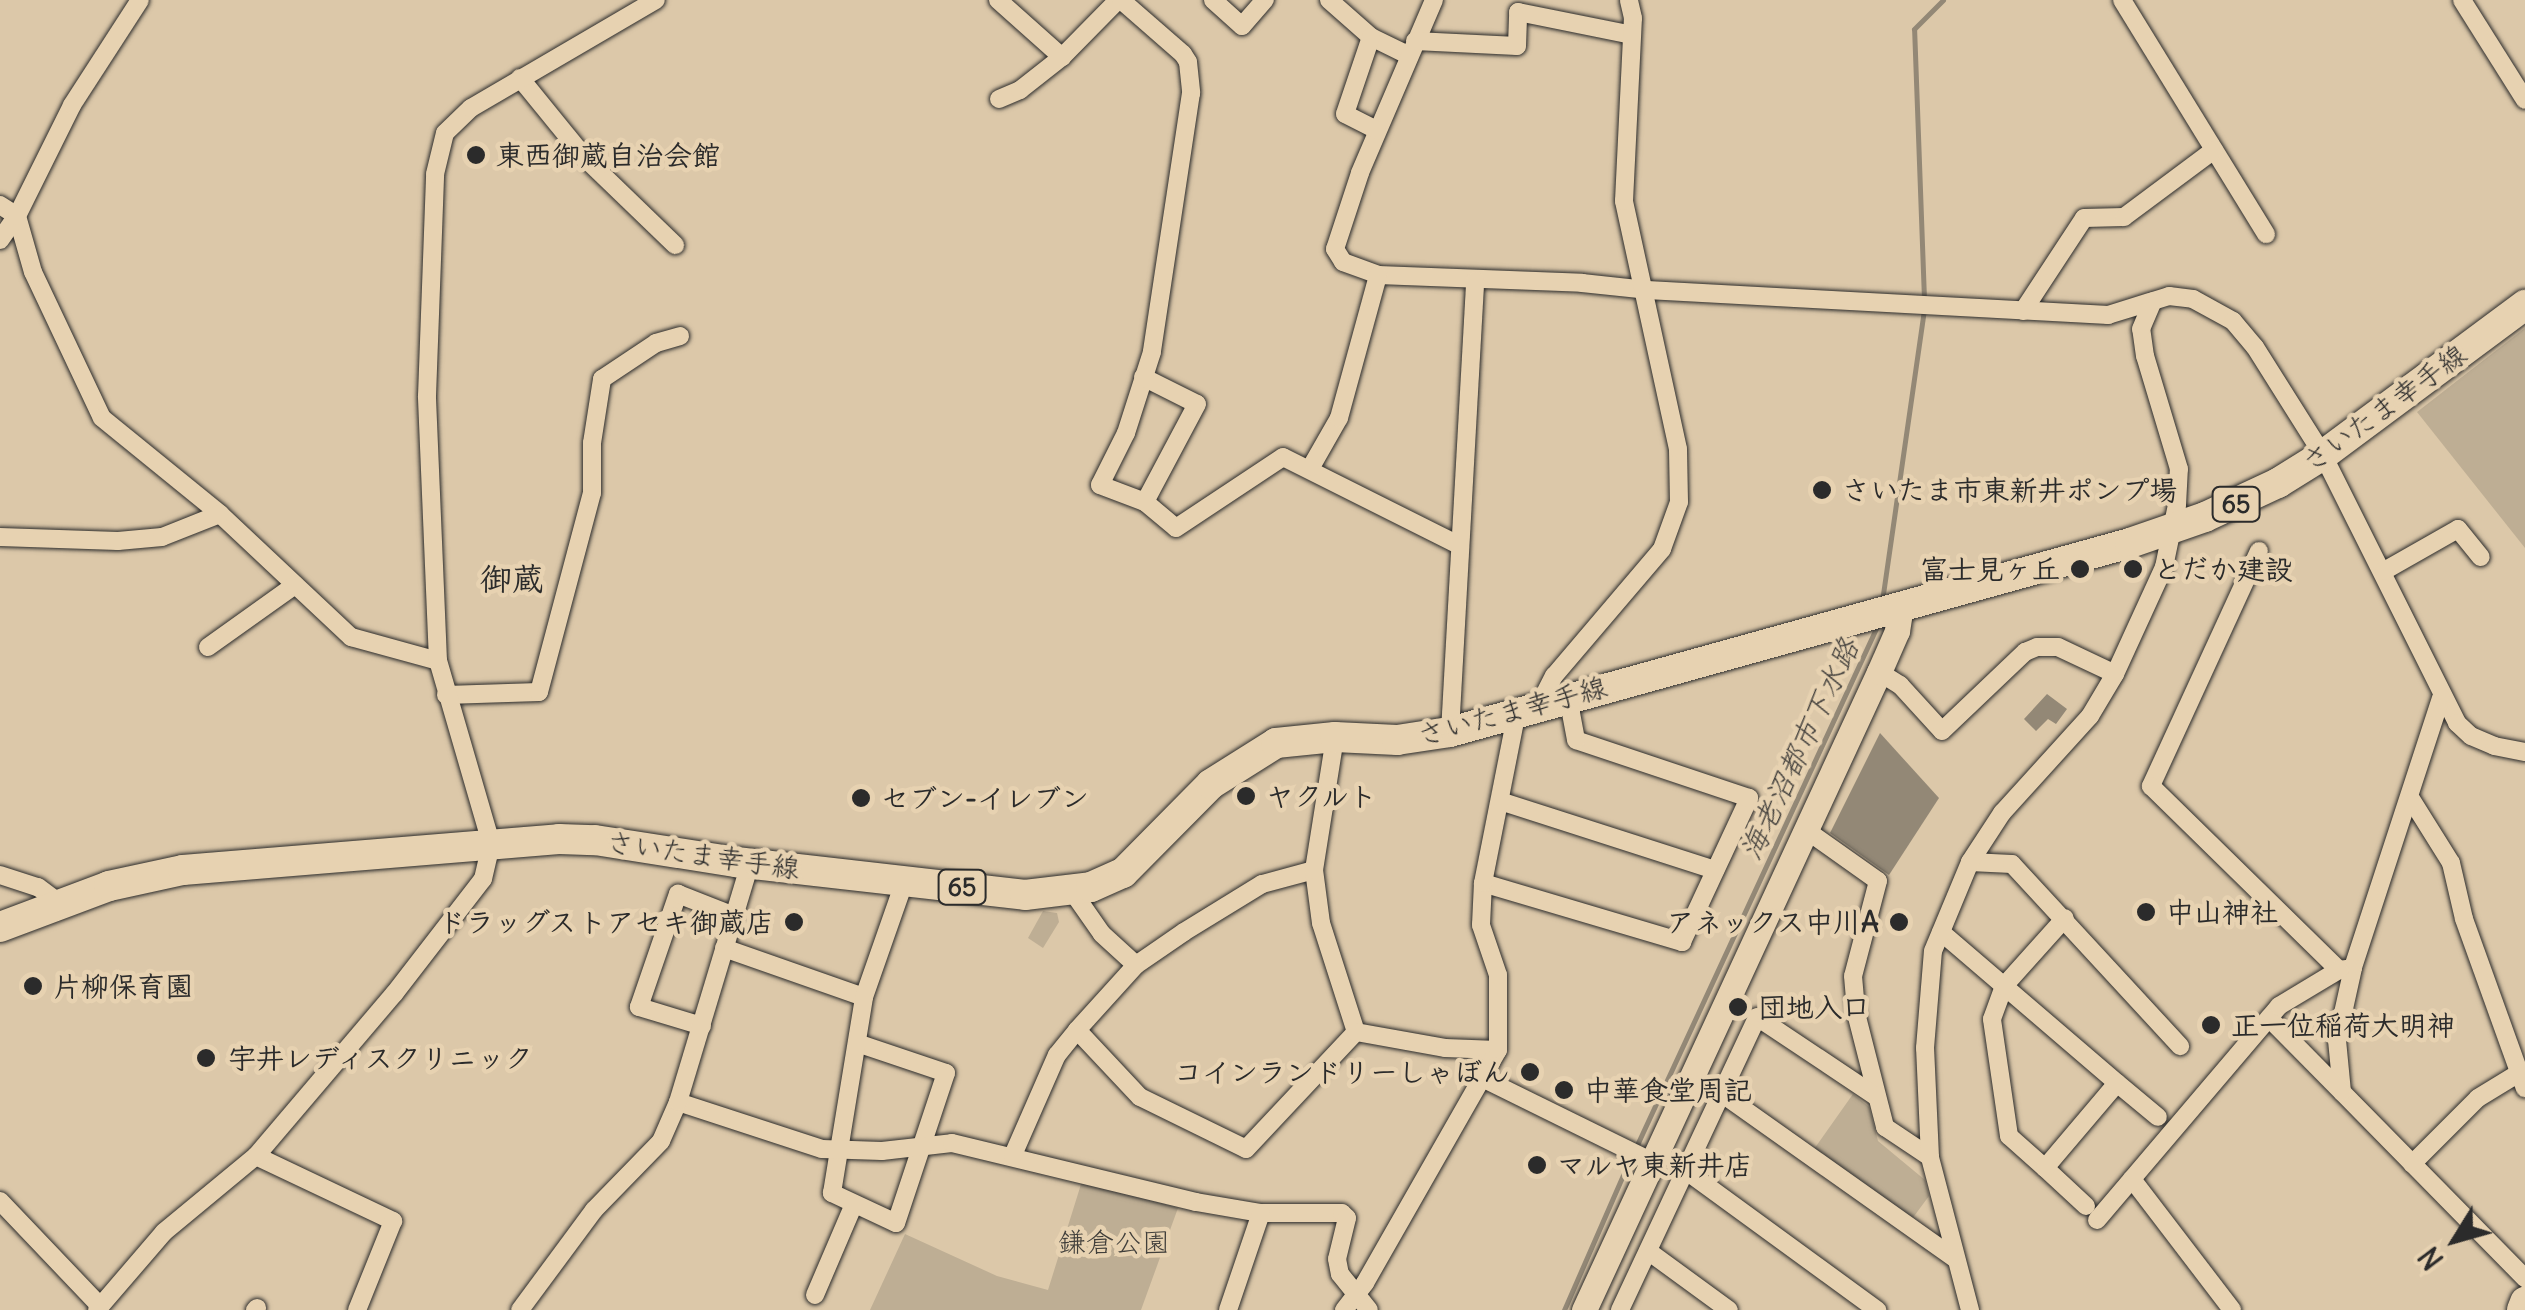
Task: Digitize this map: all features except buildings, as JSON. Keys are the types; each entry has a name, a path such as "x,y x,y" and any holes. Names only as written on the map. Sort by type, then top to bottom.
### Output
{"main road":[{"name":"さいたま幸手線","path":"0,927 58,902 184,870 491,843 595,840 750,864 1026,895 1072,892 1123,874 1211,784 1254,753 1276,743 1336,736 1397,740 1450,732 2172,530 2238,503 2324,455 2525,306"},
{"path":"2522,1310 2525,1302"}],"street":[{"path":"0,240 17,216 72,105 140,0"},
{"path":"0,1201 99,1308 164,1232 256,1156 483,879 491,843 438,662 426,343 435,174 446,134 471,108 656,0"},
{"path":"998,0 1062,57"},
{"path":"999,98 1020,90 1062,57 1119,0 1188,62 1191,94 1164,292 1126,433 1100,485 1145,502 1176,528 1283,457 1459,545"},
{"path":"1213,0 1242,26 1265,0"},
{"path":"1329,0 1371,37 1412,49 1518,46 1517,6 1632,34"},
{"path":"1434,0 1377,130 1334,249 1343,262 1378,276 1582,282 1647,290 2108,315 2168,296 2193,298 2233,321 2256,347 2324,455 2384,571 2441,698 2470,736 2525,752"},
{"path":"1349,1303 1498,1050 1498,975 1481,925 1482,883 1500,801 1554,676 1662,549 1679,502 1678,449 1647,290 1624,200 1632,34 1629,0"},
{"path":"2122,0 2266,234"},
{"path":"2462,0 2525,100"},
{"path":"1371,37 1345,114 1377,130"},
{"path":"520,78 586,159 675,245"},
{"path":"2023,311 2084,218 2124,218 2214,150"},
{"path":"0,205 17,216 33,272 102,418 220,514 351,637 438,662"},
{"path":"1311,468 1339,418 1378,276"},
{"path":"1450,732 1475,281"},
{"path":"1970,1310 1930,1157 1925,1048 1933,951 1970,862 2002,813 2090,716 2115,674 2164,568 2179,469 2144,356 2142,330 2152,301"},
{"path":"446,696 539,692 592,494 592,443 602,379 656,343 680,336"},
{"path":"1143,377 1198,404 1145,502"},
{"path":"0,537 118,541 162,536 220,514"},
{"path":"2384,571 2458,530 2481,557"},
{"path":"2259,551 2151,786 2346,969"},
{"path":"208,647 296,585"},
{"path":"1584,1310 1648,1159 1897,631 1884,611"},
{"path":"1879,672 1900,685 1942,731 2025,652 2037,647 2058,647 2115,674"},
{"path":"2342,1092 2338,1040 2346,969 2411,799 2441,698"},
{"path":"1482,883 1682,942 1749,798 1576,740 1542,704"},
{"path":"1336,736 1314,870 1321,923 1356,1032"},
{"path":"2411,799 2451,863 2464,919 2522,1080 2478,1098 2412,1164"},
{"path":"1500,801 1716,870"},
{"path":"1806,830 1878,881 1853,976 1856,1013 1886,1127 1930,1157"},
{"path":"1970,862 2012,864 2180,1046"},
{"path":"520,1310 594,1210 660,1141 678,1102 750,864"},
{"path":"1013,1156 1057,1055 1136,965 1220,913 1242,894 1314,870"},
{"path":"0,875 38,887 58,902"},
{"path":"857,1043 946,1073 896,1223 832,1194 864,997 905,880"},
{"path":"1072,892 1102,934 1136,965"},
{"path":"702,1026 639,1007 678,894 734,916"},
{"path":"2065,918 2004,986 1992,1019 2009,1136 2092,1213 2132,1180 2279,1006 2346,969"},
{"path":"1941,932 2158,1117"},
{"path":"724,948 864,997"},
{"path":"1620,1310 1757,1017 1877,1097"},
{"path":"2269,1018 2525,1278"},
{"path":"1078,1030 1140,1096 1246,1149 1356,1032"},
{"path":"1356,1032 1445,1048 1498,1050"},
{"path":"1482,1078 1648,1159"},
{"path":"2045,1168 2117,1083"},
{"path":"1721,1093 1954,1258"},
{"path":"678,1102 838,1151 882,1151 952,1143 1196,1202 1262,1212 1342,1212 1346,1218 1337,1259 1349,1303"},
{"path":"256,1156 393,1221 357,1310"},
{"path":"1685,1170 1877,1310"},
{"path":"2132,1180 2232,1310"},
{"path":"815,1295 854,1204"},
{"path":"1228,1310 1262,1212"},
{"path":"1648,1250 1729,1310"},
{"path":"1349,1303 1368,1310"}],"green space":[{"path":"2525,328 2525,548 2417,412"},
{"path":"1043,911 1057,913 1059,922 1043,948 1028,938"},
{"path":"1853,1094 1869,1107 1878,1141 1925,1180 1929,1196 1909,1223 1812,1152"},
{"name":"鎌倉公園","path":"1082,1181 1178,1208 1141,1310 870,1310 905,1234 997,1276 1048,1290"}],"shaded area":[{"path":"2047,694 2067,709 2056,724 2048,719 2036,731 2024,719"},
{"path":"1880,733 1939,798 1889,875 1830,833"}],"waterway":[{"name":"海老沼都市下水路","path":"1924,299 1914,29 1943,0"},
{"name":"海老沼都市下水路","path":"1882,601 1924,310"},
{"name":"海老沼都市下水路","path":"1636,1147 1879,622"},
{"name":"海老沼都市下水路","path":"1564,1310 1631,1157"}],"place":[{"name":"東西御蔵自治会館","path":"476,155"},
{"name":"さいたま市東新井ポンプ場","path":"1822,490"},
{"name":"富士見ヶ丘","path":"2080,569"},
{"name":"とだか建設","path":"2133,569"},
{"name":"ヤクルト","path":"1246,796"},
{"name":"セブン-イレブン","path":"861,798"},
{"name":"中山神社","path":"2146,912"},
{"name":"ドラッグストアセキ御蔵店","path":"794,922"},
{"name":"アネックス中川A","path":"1899,922"},
{"name":"片柳保育園","path":"33,986"},
{"name":"団地入口","path":"1738,1007"},
{"name":"正一位稲荷大明神","path":"2211,1025"},
{"name":"宇井レディスクリニック","path":"206,1058"},
{"name":"コインランドリーしゃぼん","path":"1530,1072"},
{"name":"中華食堂周記","path":"1564,1090"},
{"name":"マルヤ東新井店","path":"1537,1165"}],"district":[{"name":"御蔵","path":"512,579"}]}
